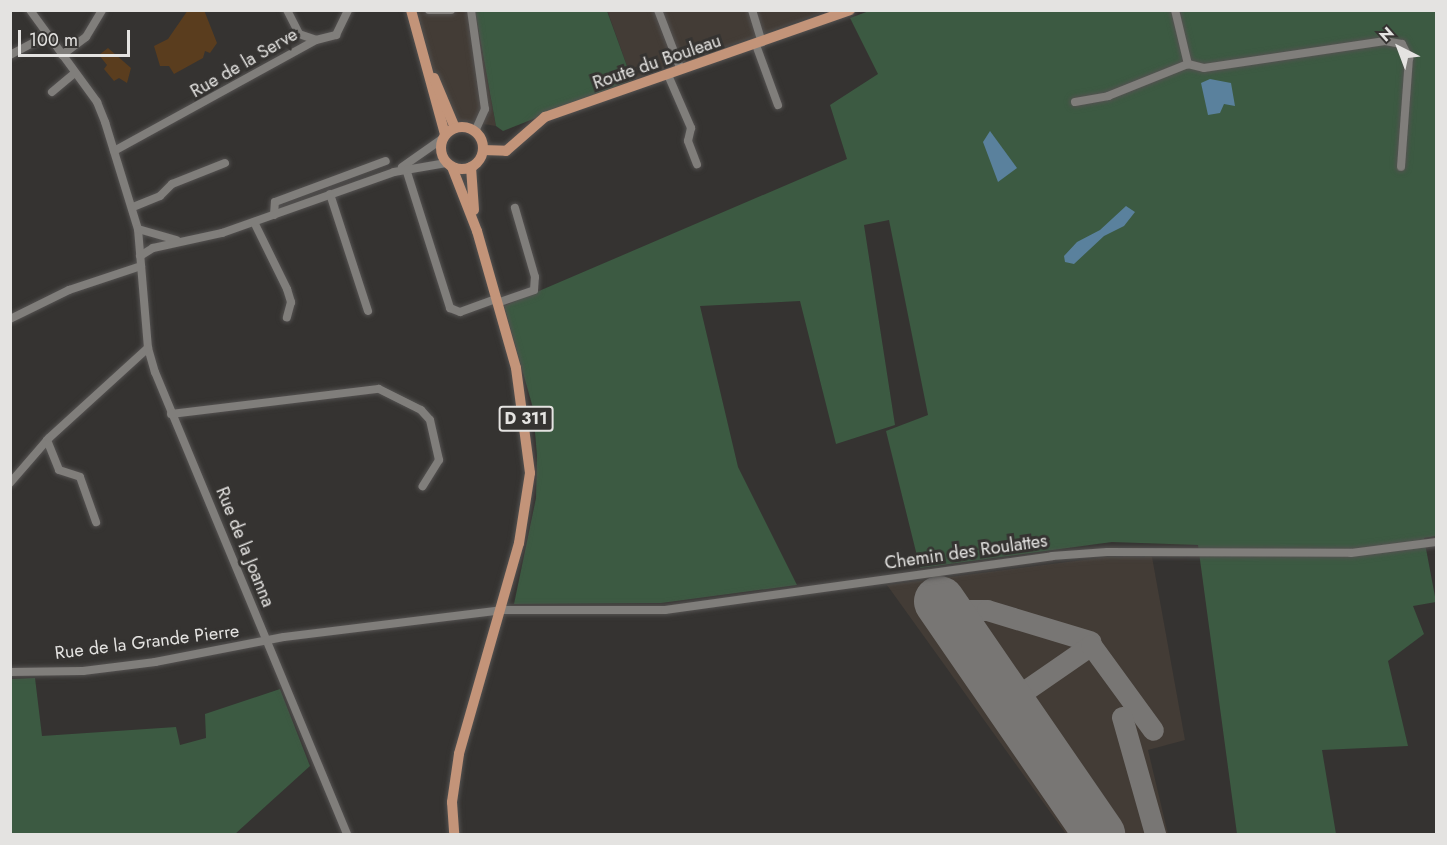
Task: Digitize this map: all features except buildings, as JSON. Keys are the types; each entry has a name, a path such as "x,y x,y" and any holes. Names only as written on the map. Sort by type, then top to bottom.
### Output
{"main road":[{"path":"411,10 428,68 444,137 441,152 449,165 471,167 483,150 475,131 455,128 444,137"},
{"name":"Route du Bouleau","path":"483,150 506,151 545,117 759,44 850,10"},
{"path":"428,68 455,128"},
{"name":"D 311","path":"449,165 477,231 497,301 523,405 530,473 519,543 459,754 452,802 454,834"},
{"name":"D 311","path":"471,167 477,231"}],"street":[{"name":"Rue de la Joanna","path":"30,10 45,36 97,102 133,207 138,229 148,348 171,414 347,834"},
{"path":"62,55 86,37 102,10"},
{"name":"Rue de la Serve","path":"287,10 298,34 315,40"},
{"name":"Rue de la Serve","path":"114,151 136,136 189,113 315,40 336,35 348,10"},
{"path":"429,10 451,10"},
{"path":"471,10 485,109 475,131"},
{"path":"658,10 681,70"},
{"path":"752,10 759,44 778,105"},
{"path":"1175,10 1188,64"},
{"path":"10,55 45,36"},
{"path":"1075,102 1108,96 1188,64 1204,68 1386,41 1402,44 1409,58 1401,167"},
{"path":"52,92 75,73"},
{"path":"669,75 691,128 688,141 698,164"},
{"path":"394,172 444,137"},
{"path":"273,214 275,202 386,161"},
{"path":"133,207 160,196 172,184 225,163"},
{"path":"10,319 69,290 140,261 161,245 254,222 394,172 449,165"},
{"path":"406,169 450,308 460,312 534,290 535,277 515,208"},
{"path":"330,194 368,311"},
{"path":"254,222 287,289 291,302 287,317"},
{"path":"138,229 179,241"},
{"path":"139,238 161,245"},
{"path":"10,483 47,440 148,348"},
{"path":"171,414 379,389 427,414 439,460 423,486"},
{"path":"47,440 59,470 80,477 96,522"},
{"name":"Chemin des Roulattes","path":"501,611 666,610 1107,552 1351,553 1437,542"},
{"name":"Rue de la Grande Pierre","path":"10,672 83,671 266,642 501,611"}],"shaded area":[{"path":"607,10 827,11 632,80"},
{"path":"417,11 475,11 496,126 457,120 432,66"},
{"path":"1107,557 1152,557 1185,740 1148,750 1168,834 1066,834 887,585"}],"green space":[{"path":"475,11 607,11 632,80 503,131 496,126"},
{"path":"869,11 1436,11 1436,536 1424,538 1436,602 1413,606 1424,634 1388,661 1408,746 1322,750 1336,834 1237,834 1198,545 1112,542 920,568 886,431 928,415 889,220 864,225 895,425 836,444 800,301 700,306 738,467 797,585 661,603 514,604 536,498 537,456 533,408 504,306 847,159 830,105 878,74 850,18"},
{"path":"35,678 42,736 176,727 180,745 206,738 205,714 280,689 310,766 235,834 11,834 10,679"}],"water":[{"path":"1210,79 1231,83 1235,106 1224,104 1220,113 1208,115 1201,83"},
{"path":"990,131 1017,168 998,182 983,142"},
{"path":"1126,206 1135,212 1124,226 1104,236 1074,264 1065,262 1064,256 1077,242 1100,230"}],"taxiway":[{"path":"945,610 987,610 1090,641"},
{"path":"1007,703 1091,645 1153,730"},
{"path":"1122,717 1155,834"}],"runway":[{"path":"939,601 1099,834"}]}
